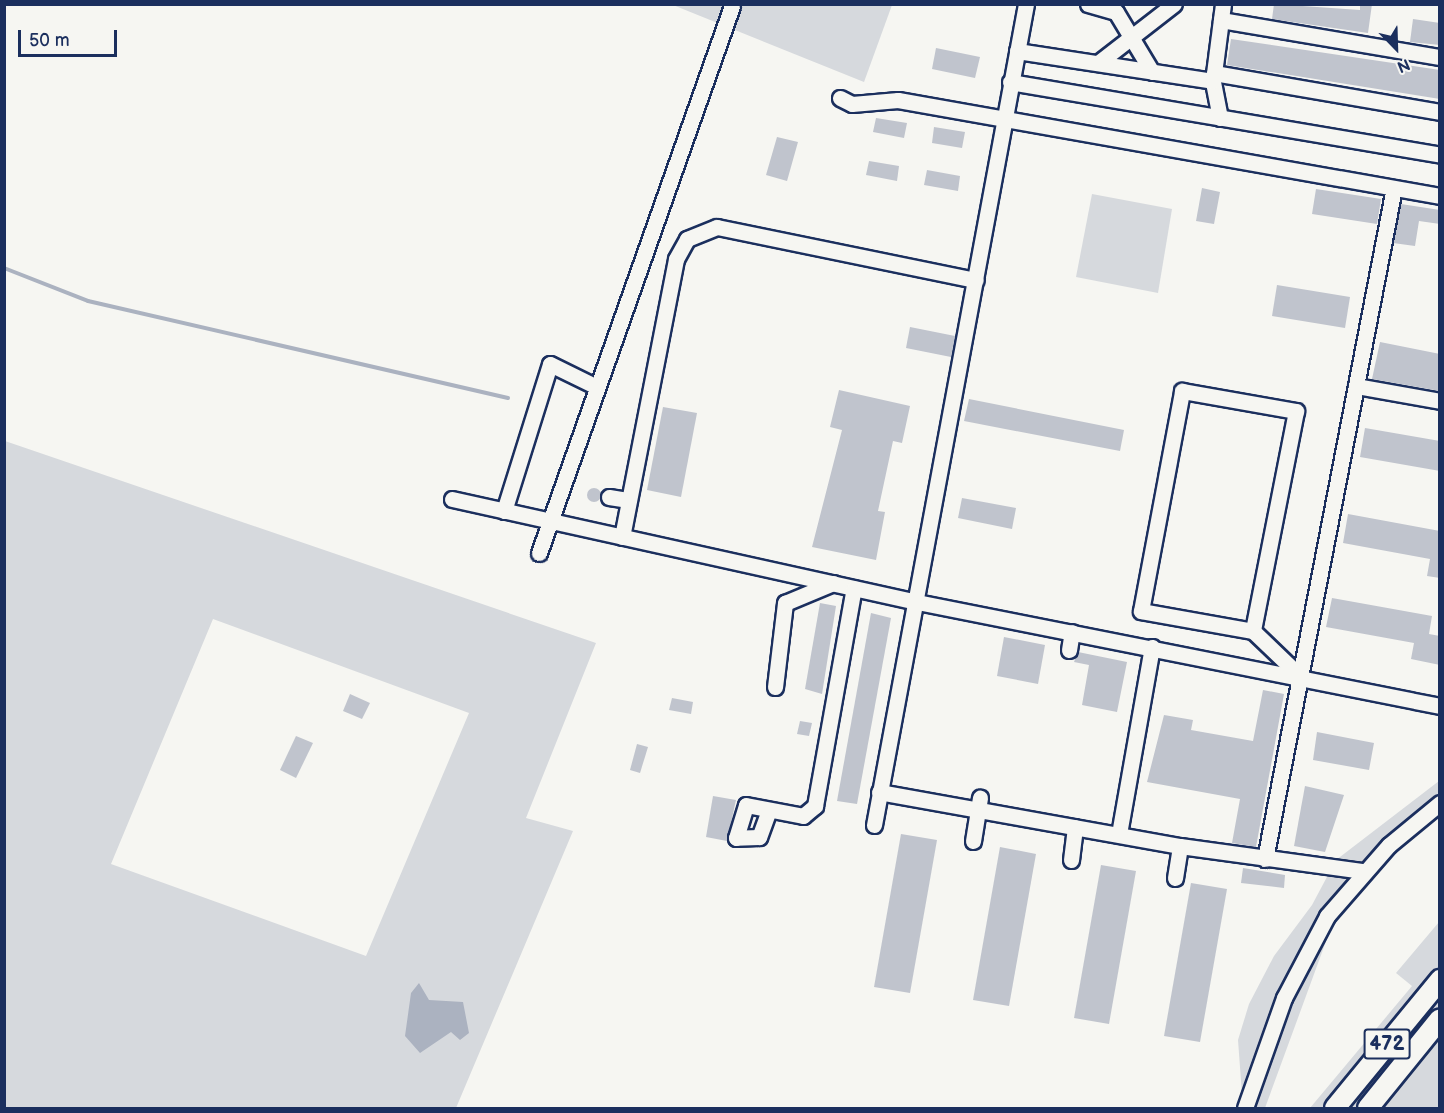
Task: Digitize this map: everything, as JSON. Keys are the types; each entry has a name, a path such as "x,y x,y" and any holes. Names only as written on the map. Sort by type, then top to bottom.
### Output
{"main road":[{"name":"472","path":"1335,1108 1440,980"},
{"name":"472","path":"1368,1108 1440,1019"}],"lane":[{"path":"874,825 879,792 911,648 912,601 976,280 1002,120 1026,4"},
{"path":"1088,4 1116,12 1152,72"},
{"path":"1098,63 1174,4"},
{"path":"1220,118 1213,77 1223,4"},
{"path":"538,553 732,6"},
{"path":"1221,20 1440,57"},
{"path":"1017,51 1152,72 1213,77 1440,112"},
{"path":"1010,82 1440,155"},
{"path":"840,98 861,104 898,100 1440,196"},
{"path":"1265,859 1394,188"},
{"path":"623,542 629,500 676,259 695,233 717,227 976,280"},
{"path":"504,511 550,364 597,387"},
{"path":"1356,386 1440,401"},
{"path":"1253,630 1296,411 1182,391 1141,611 1253,630 1301,677"},
{"path":"609,497 629,500"},
{"path":"452,499 623,542 1440,706"},
{"path":"775,687 785,603 833,583"},
{"path":"769,810 803,816 814,806 854,588"},
{"path":"1069,650 1072,632"},
{"path":"1119,834 1152,647"},
{"path":"879,792 979,805 1075,827 1180,846 1364,871"},
{"path":"1245,1108 1271,1029 1304,958 1327,916 1364,871 1440,803"},
{"path":"973,841 979,805"},
{"path":"1071,860 1075,827"},
{"path":"1175,878 1180,846"}],"shaded area":[{"path":"673,5 892,5 864,82"},
{"path":"1092,194 1172,209 1158,293 1076,277"},
{"path":"5,441 596,643 526,818 573,831 456,1108 5,1108","holes":["213,619 469,713 366,956 111,864"]},
{"path":"1439,781 1439,816 1385,862 1332,925 1265,1108 1243,1108 1238,1040 1249,1004 1274,956 1312,905 1336,860"},
{"path":"1439,922 1439,1108 1310,1108 1412,986 1396,973"},
{"path":"419,983 429,1000 463,1002 469,1033 460,1040 451,1032 420,1053 405,1036 411,993"}],"building":[{"path":"1274,4 1360,10 1360,4 1372,4 1368,33 1272,19"},
{"path":"1413,19 1440,23 1440,45 1410,42"},
{"path":"1231,39 1440,70 1440,99 1227,65"},
{"path":"936,48 980,57 975,78 932,69"},
{"path":"876,118 907,123 904,138 873,132"},
{"path":"934,127 965,132 962,148 932,143"},
{"path":"777,137 798,142 787,181 766,175"},
{"path":"869,161 899,166 897,181 866,175"},
{"path":"927,170 960,176 958,191 924,185"},
{"path":"1202,188 1220,192 1214,224 1196,221"},
{"path":"1316,189 1381,199 1377,224 1312,214"},
{"path":"1401,204 1440,210 1440,224 1419,221 1415,246 1393,243"},
{"path":"1277,285 1350,297 1345,328 1272,316"},
{"path":"910,327 955,336 951,357 906,348"},
{"path":"1380,342 1440,354 1440,391 1372,379"},
{"path":"839,390 910,406 902,443 893,441 878,511 885,512 876,560 812,547 842,430 830,427"},
{"path":"969,399 1124,430 1120,451 964,421"},
{"path":"663,407 697,413 681,497 647,490"},
{"path":"1365,428 1440,441 1440,471 1360,457"},
{"path":"594,488 599,490 601,495 599,500 594,502 589,500 587,495 589,490"},
{"path":"962,498 1016,508 1012,529 958,518"},
{"path":"1348,514 1440,531 1440,578 1427,576 1430,559 1343,543"},
{"path":"1332,598 1432,616 1429,634 1440,636 1440,665 1411,659 1414,643 1326,627"},
{"path":"820,603 836,606 822,694 805,689"},
{"path":"871,613 891,618 857,804 837,801"},
{"path":"1004,637 1045,645 1038,684 997,676"},
{"path":"1078,652 1127,662 1117,712 1082,705 1089,665 1074,662"},
{"path":"1263,690 1284,694 1256,847 1232,843 1240,799 1147,782 1164,715 1193,720 1191,730 1253,741"},
{"path":"350,694 370,703 362,719 343,711"},
{"path":"672,698 693,702 691,714 669,710"},
{"path":"800,721 812,723 809,736 797,734"},
{"path":"1317,732 1374,743 1369,770 1313,760"},
{"path":"296,736 313,743 296,778 280,770"},
{"path":"637,744 648,747 640,773 630,770"},
{"path":"1305,786 1344,795 1325,852 1294,846"},
{"path":"713,796 736,800 727,841 706,837"},
{"path":"901,834 937,840 910,993 874,987"},
{"path":"1000,847 1036,854 1009,1006 973,1000"},
{"path":"1101,865 1136,871 1109,1024 1074,1018"},
{"path":"1243,868 1285,875 1284,888 1241,883"},
{"path":"1191,883 1227,889 1200,1042 1164,1036"}],"waterway":[{"path":"4,268 88,301 508,398"}]}
